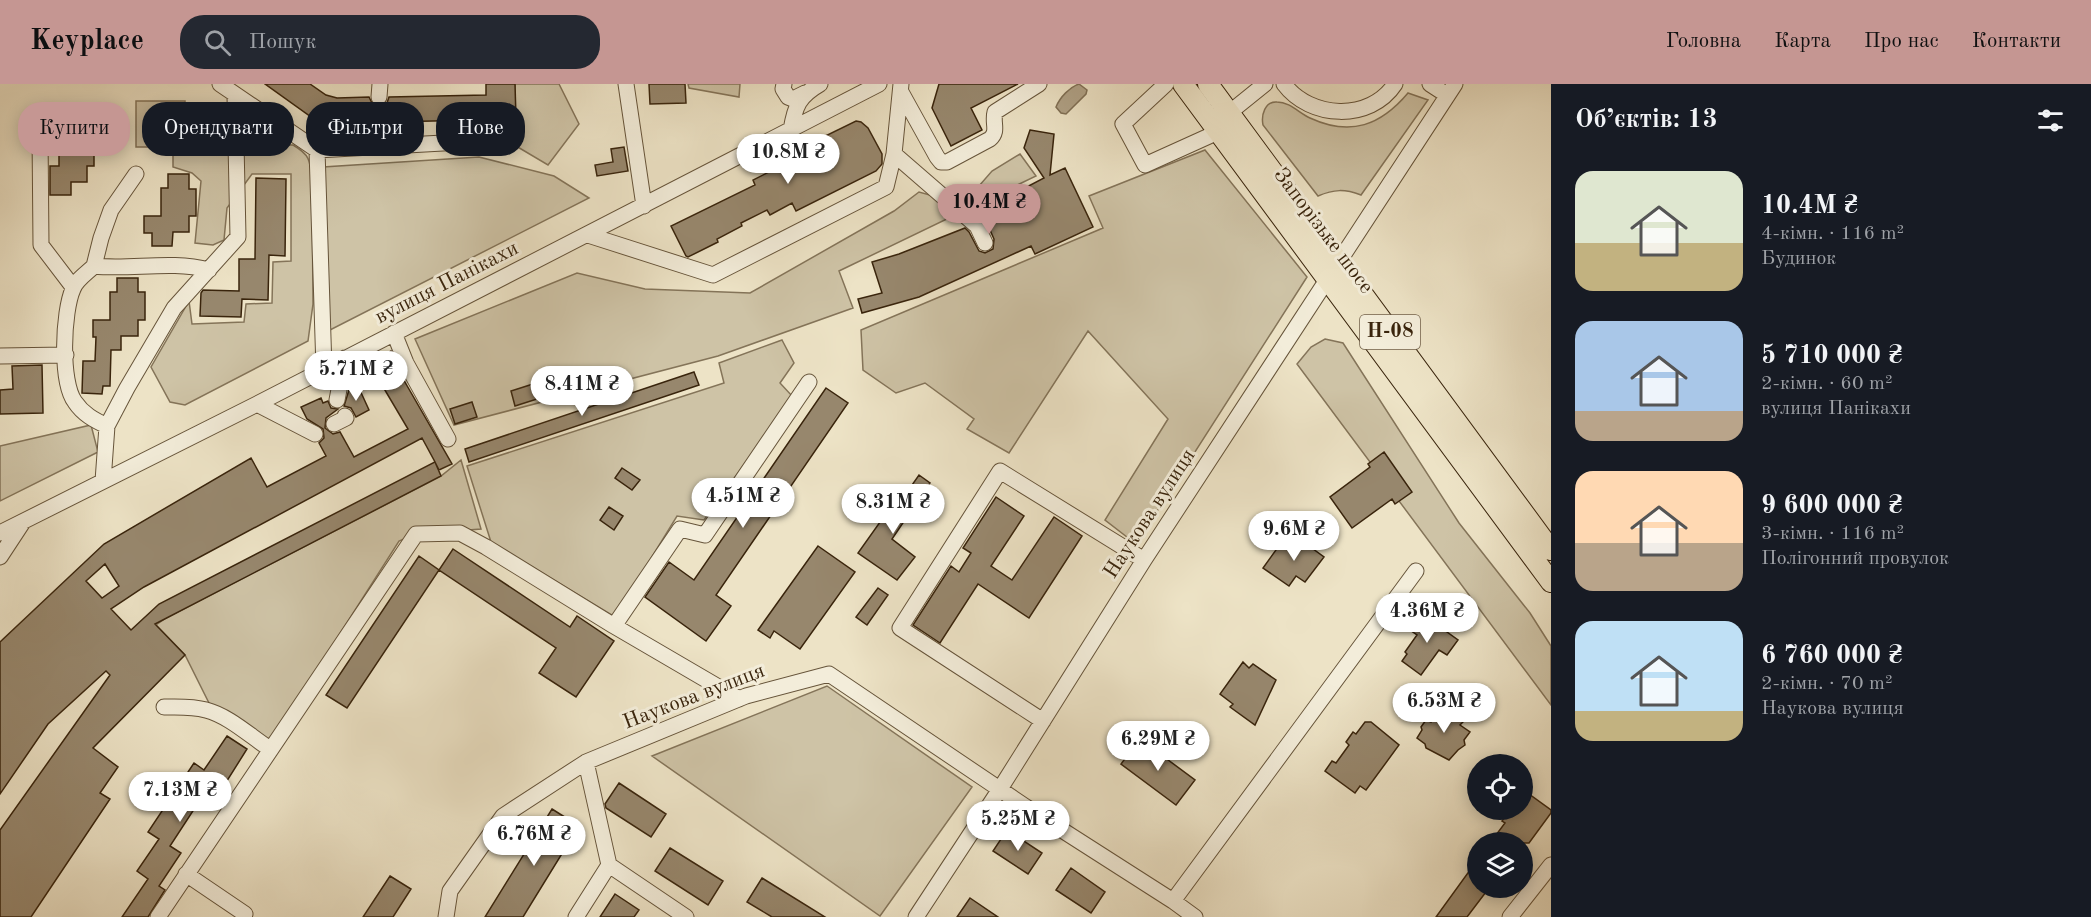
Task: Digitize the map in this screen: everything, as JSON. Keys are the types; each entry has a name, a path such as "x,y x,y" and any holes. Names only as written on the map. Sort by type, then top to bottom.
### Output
{"main road":[{"name":"Запорізьке шосе","path":"1183,84 1218,132 1333,270 1551,550"},
{"name":"Запорізьке шосе","path":"1208,84 1333,270 1551,582"}],"street":[{"path":"220,84 306,143"},
{"path":"626,84 644,206"},
{"path":"784,84 783,89 788,97 793,99 820,84"},
{"name":"вулиця Панікахи","path":"0,533 588,235 879,84"},
{"path":"901,88 937,157 941,162 947,162 994,135 995,112 1039,84"},
{"path":"1166,84 1123,124 1145,165 1218,132"},
{"path":"1229,113 1264,84"},
{"path":"1284,84 1290,92 1309,106 1331,112 1354,111 1375,102 1395,84"},
{"path":"1430,84 1451,90"},
{"path":"588,235 713,275 886,187 894,154 901,88"},
{"name":"Наукова вулиця","path":"916,917 1144,561 1451,90"},
{"path":"791,130 796,106 804,93"},
{"path":"103,482 107,426 174,308 238,237 236,96"},
{"path":"894,154 977,226 985,243"},
{"path":"40,156 41,245 73,287"},
{"path":"317,156 324,369"},
{"path":"107,426 84,413 73,400 66,378 66,310 73,287 94,266 111,210 136,174"},
{"path":"94,266 116,268 174,266 209,270"},
{"path":"394,333 406,363 448,439"},
{"path":"0,356 66,355"},
{"path":"337,400 345,358"},
{"path":"614,626 680,529 705,535 809,382"},
{"path":"257,404 315,434"},
{"path":"1043,721 900,628 1000,471 1144,561"},
{"path":"0,557 23,522"},
{"path":"158,917 416,534 460,532 739,699"},
{"path":"1173,901 1416,571"},
{"name":"Наукова вулиця","path":"446,917 450,891 503,816 586,762 739,699 829,674 1195,917"},
{"path":"164,706 209,711 225,718 270,749"},
{"path":"586,762 609,865 687,917"},
{"path":"576,917 609,865"},
{"path":"1510,917 1551,865"},
{"path":"186,874 245,914 243,917"}],"shaded area":[{"path":"515,84 559,84 579,124 548,165 525,151 525,102 515,102"},
{"path":"688,84 740,84 739,97 689,88"},
{"path":"1079,84 1087,90 1086,94 1066,114 1061,113 1056,107 1060,100 1069,90"},
{"path":"1408,93 1428,100 1361,195 1340,191 1318,196 1263,125 1265,109 1269,104 1277,102 1286,104 1325,124 1339,127 1364,125 1387,113"},
{"path":"136,101 185,101 142,102 142,147 136,147"},
{"path":"294,146 306,155 311,168 312,180 313,304 308,341 185,405 170,402 151,367 189,301 192,324 244,322 246,304 272,303 273,262 291,261 291,174 252,174 227,208 224,240 213,245 195,243 201,181 192,173 173,167 173,156 294,156"},
{"path":"1205,150 1307,277 1136,544 1105,520 1168,419 1088,331 1009,453 967,429 974,419 925,383 896,393 863,370 861,330 1103,228 1089,196"},
{"path":"1020,154 1036,176 839,271 853,308 718,356 454,425 415,339 577,273 645,289 750,293 894,211 919,192 937,197 961,198 979,186 992,171"},
{"path":"479,157 554,176 589,198 328,331 323,167"},
{"path":"1325,339 1343,343 1459,523 1530,613 1551,646 1551,705 1297,364 1311,347"},
{"path":"782,340 794,363 780,383 793,397 704,520 677,516 615,617 491,542 467,466 724,383 719,363"},
{"path":"91,425 98,452 0,501 0,446"},
{"path":"461,460 481,529 416,534 399,541 269,745 211,707 185,655 156,625 441,476"},
{"path":"827,686 972,787 880,916 652,756"}],"building":[{"path":"265,84 310,84 326,95 337,98 369,97 372,102 306,102 306,113 294,105 294,102 290,102"},
{"path":"486,84 515,84 516,102 436,102 436,121 424,121 424,102 387,102 389,97 486,95"},
{"path":"649,84 685,84 686,103 650,104"},
{"path":"939,84 1018,84 971,108 982,130 951,146 932,108"},
{"path":"856,121 868,128 882,154 882,164 876,171 796,211 792,203 770,215 767,210 741,223 742,226 717,239 718,242 686,256 671,226 755,185 753,180 775,169 772,162"},
{"path":"1030,130 1054,134 1050,175 1065,168 1093,227 1035,254 1031,246 919,297 862,313 858,299 882,293 872,262 965,228 979,251 985,253 993,249 994,239 986,221 977,213 1044,178 1024,148"},
{"path":"624,147 628,171 597,176 595,165 613,162 611,149"},
{"path":"59,156 94,156 94,166 87,166 87,182 71,182 71,195 50,195 50,166 59,166"},
{"path":"168,174 189,174 189,189 196,189 196,216 189,216 189,232 173,232 172,246 152,246 152,233 144,233 144,216 161,216 161,188 168,188"},
{"path":"256,178 286,179 285,256 269,255 268,300 242,299 241,317 200,316 203,290 239,291 239,259 255,259"},
{"path":"117,278 138,278 138,292 145,292 145,320 138,320 138,336 121,336 121,350 111,350 110,386 103,386 102,394 82,393 83,361 95,361 96,337 93,337 93,320 110,320 110,292 117,292"},
{"path":"391,351 398,370 452,464 439,470 435,462 441,476 155,624 185,655 93,748 118,767 100,793 110,799 31,917 0,917 0,830 110,675 106,671 48,724 0,794 0,642 104,544 251,458 267,487 326,456 319,443 324,438 323,429 307,419 301,407 321,398 323,403 328,401 331,408 338,409 326,418 325,428 333,434 340,432 354,457 408,429 379,380 373,383 364,365","holes":["422,438 435,462 159,604 131,630 111,609 144,587","105,564 119,586 102,598 86,581"]},
{"path":"42,365 43,413 0,414 0,390 13,389 12,366"},
{"path":"694,372 699,385 469,462 465,449"},
{"path":"533,384 537,399 515,406 511,391"},
{"path":"358,386 369,410 356,417 351,408 344,406 349,390"},
{"path":"826,388 848,403 716,595 731,606 706,641 645,597 669,562 694,580"},
{"path":"472,402 477,417 455,424 450,409"},
{"path":"1384,452 1412,492 1395,504 1392,499 1352,528 1330,497 1370,467 1368,464"},
{"path":"622,468 640,480 632,490 615,478"},
{"path":"919,475 930,483 892,539 915,557 897,580 858,553 885,515 889,518"},
{"path":"996,497 1024,516 991,566 1012,580 1054,517 1082,536 1029,618 978,584 940,643 913,625 951,566 959,572 971,553 963,548"},
{"path":"609,507 623,516 614,530 600,520"},
{"path":"1298,538 1324,557 1305,582 1296,576 1289,586 1263,568 1281,543 1290,550"},
{"path":"818,546 855,572 800,649 774,631 770,638 758,630"},
{"path":"453,549 570,627 577,616 614,641 576,697 539,673 556,648 439,570"},
{"path":"419,556 439,570 347,708 326,695"},
{"path":"878,588 888,595 867,625 856,617"},
{"path":"1422,614 1458,640 1447,655 1439,650 1421,675 1402,661 1407,654 1405,652 1417,635 1410,630"},
{"path":"1243,662 1249,668 1253,664 1276,680 1255,725 1230,707 1233,704 1220,694"},
{"path":"1442,707 1464,721 1460,725 1470,732 1464,740 1465,745 1449,760 1426,748 1425,744 1417,738 1426,720 1431,722"},
{"path":"1365,722 1371,722 1399,745 1366,790 1360,786 1355,793 1325,771 1332,761 1336,763 1349,745 1346,742 1353,732 1356,734"},
{"path":"227,736 247,749 225,784 215,777 170,846 181,853 159,886 165,890 148,917 122,917 148,879 137,871 159,839 148,832 194,763 204,770"},
{"path":"1140,739 1195,780 1176,805 1121,764"},
{"path":"619,783 666,814 651,837 606,808 605,804"},
{"path":"1533,797 1551,810 1533,838 1533,832 1498,832 1505,823 1502,821 1533,820"},
{"path":"552,809 579,826 523,917 485,917"},
{"path":"1007,830 1042,853 1028,874 993,851"},
{"path":"670,848 723,881 708,905 655,871"},
{"path":"1071,868 1105,892 1091,913 1056,890"},
{"path":"1467,874 1467,898 1481,898 1467,917 1436,917"},
{"path":"390,876 411,889 393,917 363,917"},
{"path":"762,878 825,917 772,917 747,902"},
{"path":"615,894 639,910 634,917 600,917"},
{"path":"970,898 998,917 957,917"}],"tunnel":[{"path":"379,97 379,102"}]}
